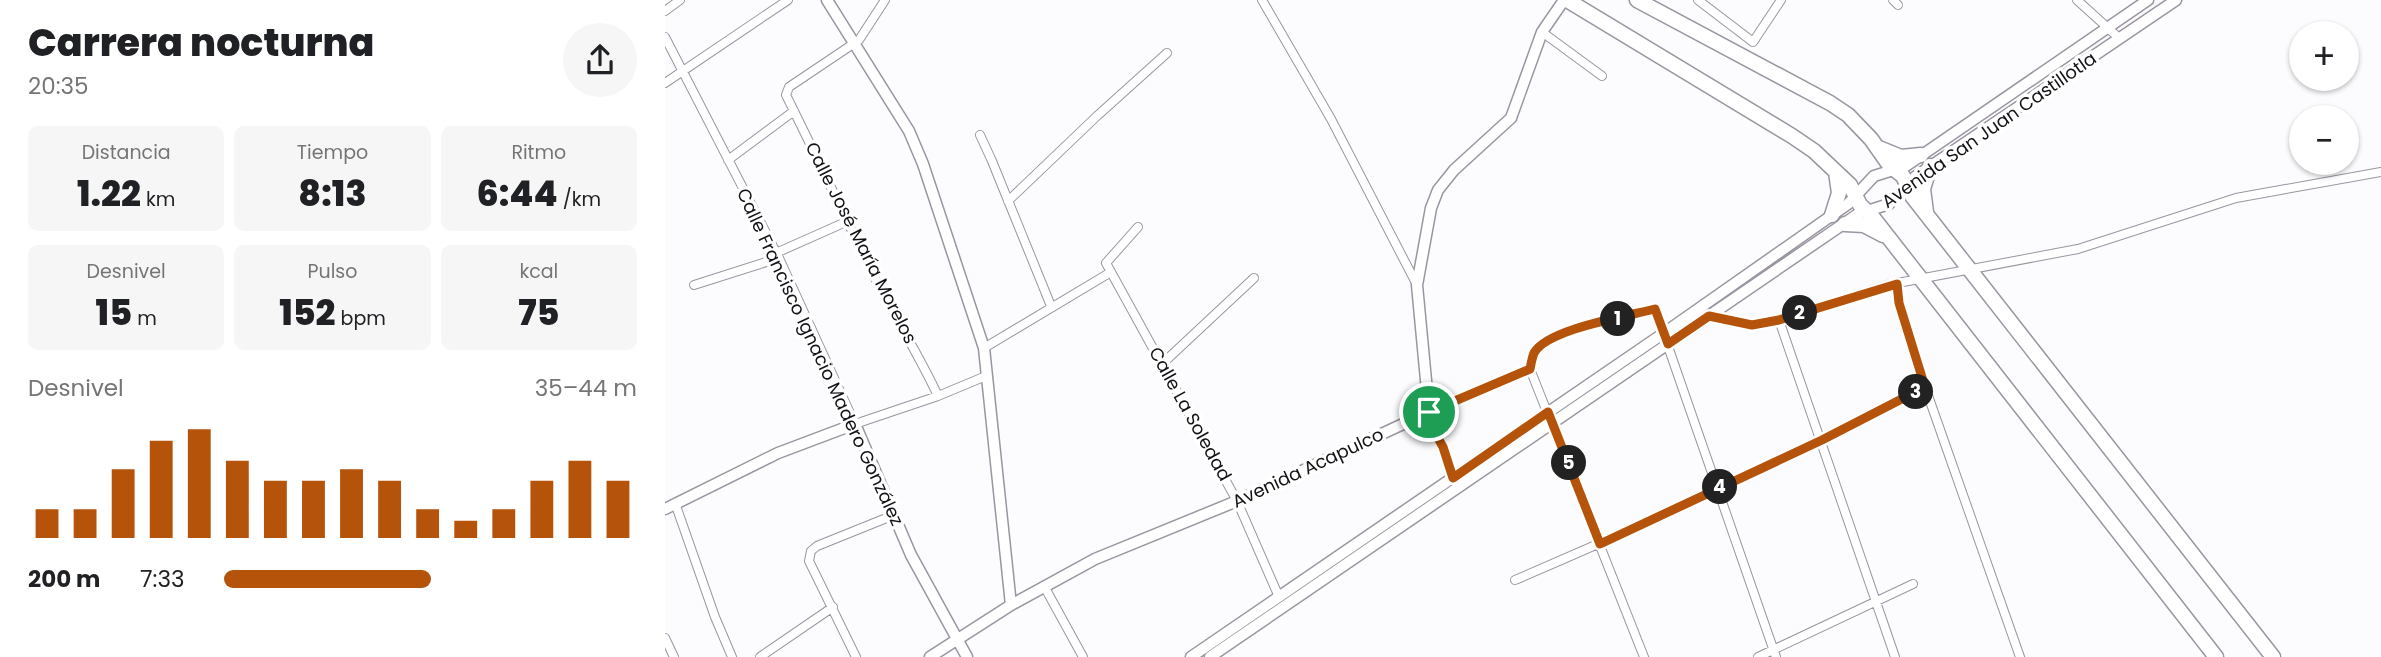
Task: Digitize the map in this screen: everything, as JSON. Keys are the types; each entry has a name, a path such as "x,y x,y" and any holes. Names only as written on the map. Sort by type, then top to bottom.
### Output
{"highway":[{"path":"1566,0 1792,135 1836,172 2216,657"},
{"path":"1637,0 1830,103 1848,116 1879,148 1895,170 1903,176 1906,185 1927,214 2273,657"},
{"path":"1879,148 1901,157 1926,161 1923,189 1927,214"},
{"path":"1832,215 1839,193 1836,172"},
{"path":"1845,223 1870,227 1894,246"}],"main road":[{"path":"827,0 909,131 923,164 984,348 1010,605"},
{"path":"1429,412 1417,285 1426,225 1438,190 1464,159 1511,118 1542,32 1566,0"},
{"name":"Avenida San Juan Castillotla","path":"1666,338 1709,316 1845,223 1867,210 1889,204 1926,161 2148,0"},
{"name":"Avenida San Juan Castillotla","path":"1210,657 1666,338 1832,215 1856,196 1870,178 1879,173 1926,161 2176,0"},
{"name":"Avenida Acapulco","path":"930,657 1010,605 1095,559 1237,500 1429,412"},
{"name":"Avenida San Juan Castillotla","path":"1191,657 1453,478 1551,417"},
{"path":"670,506 778,453 855,424"},
{"name":"Calle Francisco Ignacio Madero González","path":"855,424 925,583 967,657"}],"street":[{"path":"665,11 680,0"},
{"path":"665,83 788,0"},
{"path":"854,45 885,0"},
{"path":"1262,0 1331,120 1417,285"},
{"path":"1698,0 1753,42 1781,0"},
{"path":"2077,0 2119,38"},
{"path":"1542,32 1602,76"},
{"name":"Calle Francisco Ignacio Madero González","path":"665,37 777,256 855,424"},
{"name":"Calle José María Morelos","path":"854,45 786,90 786,95 882,292 923,363 938,396"},
{"path":"1009,201 1167,53"},
{"path":"728,160 794,111"},
{"path":"980,135 1051,306"},
{"path":"1709,316 1752,325 1779,320 1897,284 2078,249 2236,198 2381,172"},
{"path":"694,285 777,256 848,221"},
{"path":"984,348 1111,272 1106,261 1138,227"},
{"name":"Calle La Soledad","path":"1111,272 1237,500 1279,597"},
{"path":"1162,364 1254,278"},
{"path":"1897,284 1899,303 1925,387 2020,657"},
{"path":"1644,657 1530,369 1535,351 1546,341 1565,331 1655,309 1775,653"},
{"path":"1779,320 1895,657"},
{"name":"Avenida Acapulco","path":"1429,412 1530,369"},
{"path":"855,424 938,396 986,376"},
{"path":"1515,580 1600,544 1822,440 1925,387"},
{"path":"1429,412 1430,424 1443,447 1453,478"},
{"path":"670,506 731,657"},
{"path":"856,657 809,561 811,551 817,546 894,515"},
{"path":"1758,657 1775,653 1913,584"},
{"path":"1044,586 1083,657"},
{"path":"760,657 833,607"},
{"path":"665,638 674,657"}],"route":[{"path":"1897,284 1899,303 1925,387 1822,440 1600,544 1548,412 1453,478 1443,447 1430,424 1429,412 1530,369 1535,351 1546,341 1565,331 1655,309 1668,344 1709,316 1752,325 1779,320 1897,284"}]}
